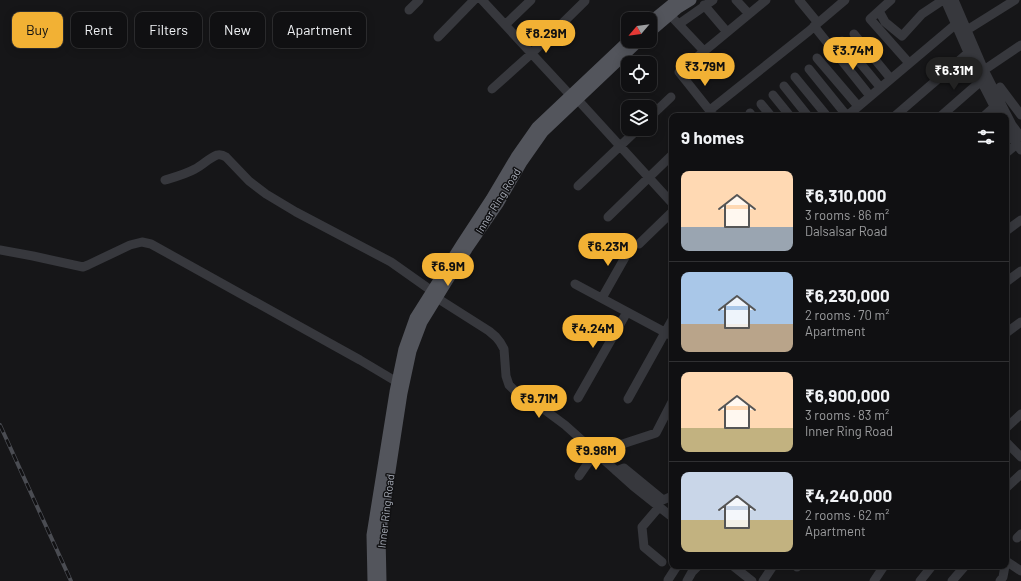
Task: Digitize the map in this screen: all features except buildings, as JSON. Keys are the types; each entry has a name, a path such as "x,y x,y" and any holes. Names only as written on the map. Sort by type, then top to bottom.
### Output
{"main road":[{"path":"657,16 676,0"},
{"path":"657,26 678,8 691,0"},
{"name":"Inner Ring Road","path":"574,98 621,48"},
{"name":"Inner Ring Road","path":"380,581 380,536 402,393 411,352 434,295 461,245 516,157 538,127 574,98 631,48"},
{"name":"Inner Ring Road","path":"373,581 372,535 397,382 404,349 415,318 434,295"}],"street":[{"path":"409,10 419,0"},
{"path":"438,37 474,0"},
{"path":"482,0 669,200"},
{"path":"505,25 532,0"},
{"path":"679,24 713,0"},
{"path":"736,0 749,14"},
{"path":"766,0 679,72 712,113 845,0"},
{"path":"799,0 870,96"},
{"path":"891,0 870,19 909,63"},
{"path":"880,11 885,22 902,36 922,14 944,0 997,113"},
{"path":"954,0 984,70 1006,113"},
{"path":"967,30 1015,0"},
{"path":"492,89 586,1"},
{"path":"704,6 727,32"},
{"path":"670,15 704,51"},
{"path":"850,113 956,24"},
{"path":"854,34 891,78"},
{"path":"842,41 880,88"},
{"path":"984,70 1021,45"},
{"path":"898,113 968,53"},
{"path":"817,58 858,106"},
{"path":"809,69 845,113"},
{"path":"795,77 825,113"},
{"path":"944,113 981,81"},
{"path":"784,86 806,113"},
{"path":"1000,87 1021,115"},
{"path":"773,95 788,113"},
{"path":"657,110 671,97"},
{"path":"761,104 768,113"},
{"path":"987,113 994,107"},
{"path":"1009,119 1020,144"},
{"path":"1009,133 1020,144"},
{"path":"578,186 631,136"},
{"path":"1009,152 1020,144"},
{"path":"165,180 185,174 215,157 222,155 226,157 249,181 266,194 296,212 391,262 434,295 496,337 504,349 506,376 509,385 517,393 530,399 565,425 633,486 669,515"},
{"path":"608,217 669,158"},
{"path":"602,298 636,245 669,215"},
{"path":"1009,229 1021,220"},
{"path":"0,250 83,267 88,266 130,245 142,242 151,244 346,352 397,382"},
{"path":"1009,280 1021,271"},
{"path":"575,284 669,334 628,399"},
{"path":"578,398 627,312"},
{"path":"1009,331 1021,322"},
{"path":"579,476 595,453 656,433 669,408"},
{"path":"1009,425 1021,414"},
{"path":"1009,445 1021,457"},
{"path":"616,471 624,468 663,500 669,497"},
{"path":"1009,485 1021,474"},
{"path":"659,507 642,527 644,546 662,562"},
{"path":"1009,564 1021,571"},
{"path":"668,580 675,569"},
{"path":"687,581 695,569"},
{"path":"745,569 752,581"},
{"path":"763,581 772,569"},
{"path":"874,581 882,569"},
{"path":"920,581 930,569"},
{"path":"952,581 962,569"},
{"path":"1000,581 1003,577 1004,569"}],"railway":[{"path":"0,425 71,581"}]}
